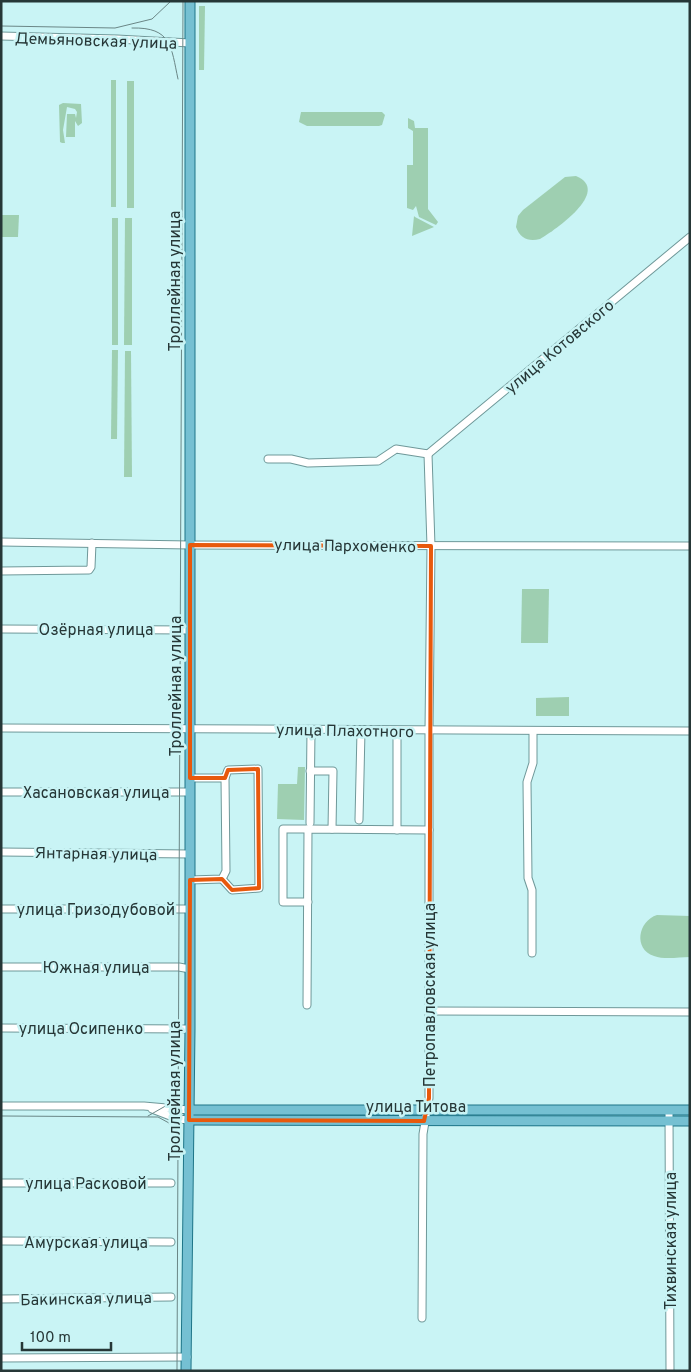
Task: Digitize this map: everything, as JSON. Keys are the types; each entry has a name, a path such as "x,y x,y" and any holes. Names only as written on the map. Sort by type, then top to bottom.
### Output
{"main road":[{"name":"Троллейная улица","path":"186,1371 190,1110 190,1"},
{"name":"улица Титова","path":"190,1110 690,1110"},
{"name":"улица Титова","path":"189,1120 690,1121"}],"street":[{"name":"Демьяновская улица","path":"1,36 117,39 190,44"},
{"name":"улица Котовского","path":"428,454 690,237"},
{"path":"268,459 291,459 308,463 378,461 396,449 428,454 431,546 429,732"},
{"name":"улица Пархоменко","path":"1,542 190,545 690,546"},
{"path":"1,571 89,570 91,567 92,543"},
{"name":"Озёрная улица","path":"1,629 190,630"},
{"name":"улица Плахотного","path":"1,728 429,732 690,731"},
{"path":"307,1005 311,730"},
{"path":"359,820 361,731"},
{"path":"397,830 398,731"},
{"path":"532,953 532,890 528,878 528,782 533,762 533,731"},
{"name":"Петропавловская улица","path":"422,1318 424,1121 428,1109 429,732"},
{"path":"190,880 222,880 232,890 259,888 258,769 228,770 225,778 226,872 222,880"},
{"path":"310,771 333,771 332,829"},
{"path":"190,778 225,778"},
{"name":"Хасановская улица","path":"1,792 190,792"},
{"path":"308,902 283,902 283,828 309,826 332,829 429,830"},
{"name":"Янтарная улица","path":"1,852 190,854"},
{"name":"улица Гризодубовой","path":"1,909 190,909"},
{"name":"Южная улица","path":"1,967 182,967 190,969"},
{"path":"429,1011 690,1012"},
{"name":"улица Осипенко","path":"1,1028 190,1028"},
{"name":"улица Титова","path":"1,1106 144,1106 190,1110"},
{"name":"улица Титова","path":"144,1106 178,1119 189,1120"},
{"name":"Тихвинская улица","path":"669,1110 670,1371"},
{"name":"улица Расковой","path":"1,1183 172,1182"},
{"name":"Амурская улица","path":"1,1241 171,1242"},
{"name":"Бакинская улица","path":"1,1299 171,1297"},
{"path":"1,1358 187,1357"}],"highlighted area":[{"path":"190,545 431,546 429,1098 424,1121 189,1120 190,880 222,879 232,890 259,888 258,769 228,770 225,778 190,778"}],"green space":[{"path":"199,6 205,6 204,70 199,70"},
{"path":"111,80 116,80 116,207 111,207"},
{"path":"127,81 134,81 134,208 127,208"},
{"path":"63,103 81,104 82,123 78,126 75,121 75,137 66,137 67,114 75,114 76,118 77,112 75,109 67,107 63,130 65,143 60,142 59,105"},
{"path":"301,112 382,112 385,115 382,125 379,126 307,126 299,122"},
{"path":"408,118 414,121 415,128 428,128 428,209 438,222 436,225 419,217 416,206 413,210 407,208 407,165 413,165 413,131 408,128"},
{"path":"576,176 585,183 588,191 577,210 540,239 532,240 522,236 516,227 518,216 523,210 565,177"},
{"path":"1,215 19,215 18,237 1,237"},
{"path":"415,217 434,227 412,236"},
{"path":"112,218 118,218 118,345 112,345"},
{"path":"125,218 132,218 132,345 124,345"},
{"path":"112,350 118,350 117,439 111,439"},
{"path":"125,351 131,351 132,477 124,477"},
{"path":"522,589 549,589 548,643 521,643"},
{"path":"569,697 569,716 536,716 536,698"},
{"path":"298,767 305,767 304,820 277,819 278,784 297,784"},
{"path":"657,915 690,916 690,957 658,957 647,952 643,947 640,935 642,929 651,918"}],"tram line":[{"path":"1,26 115,28 152,19 171,1"},
{"path":"177,1371 183,1"},
{"path":"132,28 155,31 162,35 171,49 178,79"},
{"path":"148,1116 169,1104 177,1091"},
{"path":"1,1116 158,1117 169,1123 178,1135"}]}
